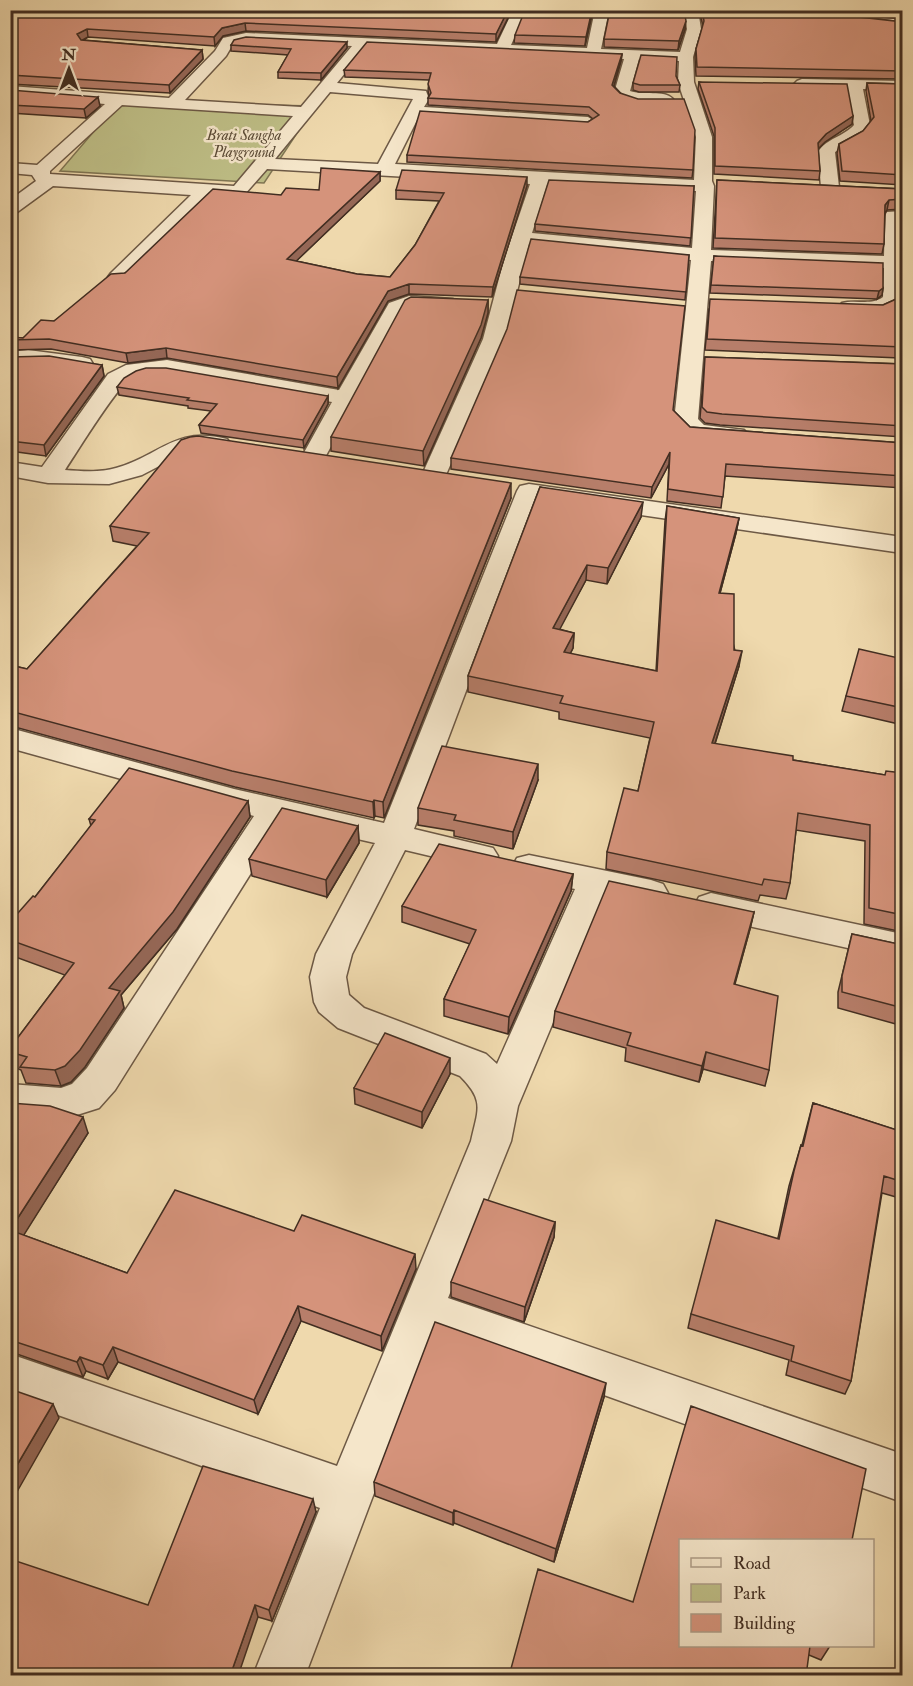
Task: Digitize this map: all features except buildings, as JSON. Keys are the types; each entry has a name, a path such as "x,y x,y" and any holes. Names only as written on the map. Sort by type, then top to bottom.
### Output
{"street":[{"path":"503,47 520,10"},
{"path":"593,52 602,10"},
{"path":"691,10 694,29 686,57 704,137 704,183 701,255 686,421 697,430 754,436"},
{"path":"860,10 863,20 903,24"},
{"path":"173,104 233,39 240,25"},
{"path":"462,45 471,32"},
{"path":"233,39 274,37 363,44 426,47 462,45 686,57"},
{"path":"10,168 45,175 206,191 238,191 363,44"},
{"path":"199,52 221,53"},
{"path":"633,54 622,93 637,99 692,88"},
{"path":"782,84 903,85"},
{"path":"830,188 826,152 829,148 854,135 862,125 854,85"},
{"path":"326,87 420,94 421,99 384,169"},
{"path":"10,91 304,112"},
{"path":"10,209 118,100"},
{"path":"414,111 588,122"},
{"path":"263,164 540,179 726,182"},
{"path":"433,477 494,339 521,238 540,179"},
{"path":"807,186 851,189"},
{"path":"118,277 206,191"},
{"path":"826,306 881,307 891,302 894,296 894,216 903,216"},
{"path":"521,238 701,255 893,262"},
{"path":"313,458 396,307 409,302 476,304 530,293"},
{"path":"673,306 721,302"},
{"path":"10,360 21,356 36,356 126,371 146,367 167,367 347,398"},
{"path":"691,358 714,359"},
{"path":"48,476 116,379 126,371"},
{"path":"10,469 48,476 119,475 140,466 168,449 190,442 212,442 246,448"},
{"path":"498,1106 491,1082 473,1065 351,1018 332,1002 328,977 334,954 395,837 518,489 903,545"},
{"path":"10,738 275,809 903,947"},
{"path":"10,1100 61,1104 85,1097 100,1079 275,809"},
{"path":"279,1676 422,1310 488,1152 498,1106 595,881"},
{"path":"422,1310 903,1478"},
{"path":"10,1376 349,1494"}],"green space":[{"name":"Brati Sangha Playground","path":"119,102 315,106 264,183 60,171"}]}
